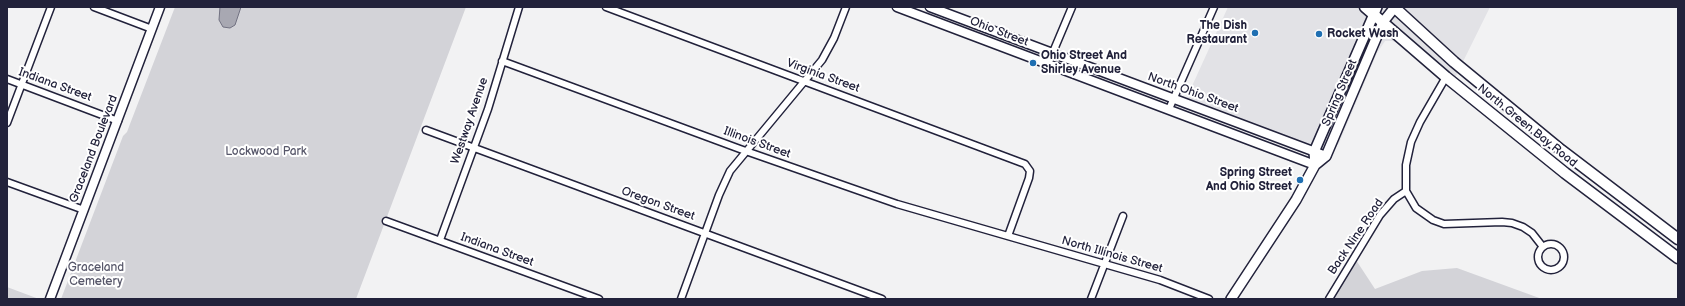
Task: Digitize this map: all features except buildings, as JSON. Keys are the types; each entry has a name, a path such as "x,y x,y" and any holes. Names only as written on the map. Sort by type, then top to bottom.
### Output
{"main road":[{"name":"North Green Bay Road","path":"1366,7 1376,10 1383,22 1446,77 1565,173 1678,258"},
{"name":"North Green Bay Road","path":"1394,7 1454,62 1561,150 1678,239"},
{"name":"Spring Street","path":"1231,299 1296,200 1315,165 1326,156 1383,22 1394,7"},
{"name":"Spring Street","path":"1315,165 1314,152 1376,10"}],"street":[{"path":"7,123 51,7"},
{"path":"94,7 152,29"},
{"name":"Graceland Boulevard","path":"50,299 160,7"},
{"name":"Westway Avenue","path":"440,240 488,109 519,7"},
{"name":"Virginia Street","path":"606,7 1024,164 1029,170 1029,178 1008,236"},
{"path":"682,299 724,183 735,164 804,81 828,49 846,7"},
{"name":"Ohio Street","path":"897,7 915,10 1048,64"},
{"name":"Ohio Street","path":"930,7 1052,54"},
{"path":"1048,64 1072,7"},
{"path":"1169,109 1214,7"},
{"path":"976,36 980,26"},
{"name":"North Ohio Street","path":"1052,54 1326,156"},
{"name":"Illinois Street","path":"502,61 746,151 897,204 1008,236"},
{"name":"North Ohio Street","path":"1048,64 1315,165"},
{"path":"1446,77 1420,122 1411,142 1406,165 1406,191 1416,208 1433,220 1444,224 1512,223 1524,227 1532,233 1543,247"},
{"name":"Indiana Street","path":"7,79 118,121"},
{"path":"1242,137 1244,125"},
{"name":"Oregon Street","path":"426,130 882,299"},
{"path":"1275,150 1280,138"},
{"path":"7,182 84,210"},
{"name":"Back Nine Road","path":"1329,299 1380,215 1394,199 1406,191"},
{"path":"1091,299 1123,216"},
{"name":"Indiana Street","path":"386,221 599,299"},
{"name":"North Illinois Street","path":"1008,236 1160,280 1209,299"},
{"path":"1551,244 1561,250 1564,258 1558,268 1549,270 1545,269 1539,263 1538,254 1543,247 1551,244"}],"shaded area":[{"path":"220,7 241,7 235,25 230,28 223,27 219,20"},
{"path":"1228,7 1490,7 1451,86 1403,45 1392,41 1385,41 1377,53 1339,143 1328,160 1182,108"}],"green space":[{"name":"Lockwood Park","path":"175,7 466,7 356,299 61,299 123,136 127,132"},
{"path":"1354,257 1375,289 1422,271 1457,268 1542,299 1329,299"},
{"path":"7,287 39,299 7,299"}],"place":[{"name":"The Dish Restaurant","path":"1255,33"},
{"name":"Rocket Wash","path":"1319,34"},
{"name":"Ohio Street And Shirley Avenue","path":"1033,63"},
{"name":"Spring Street And Ohio Street","path":"1300,180"}],"park label":[{"name":"Graceland Cemetery","path":"96,275"}]}
